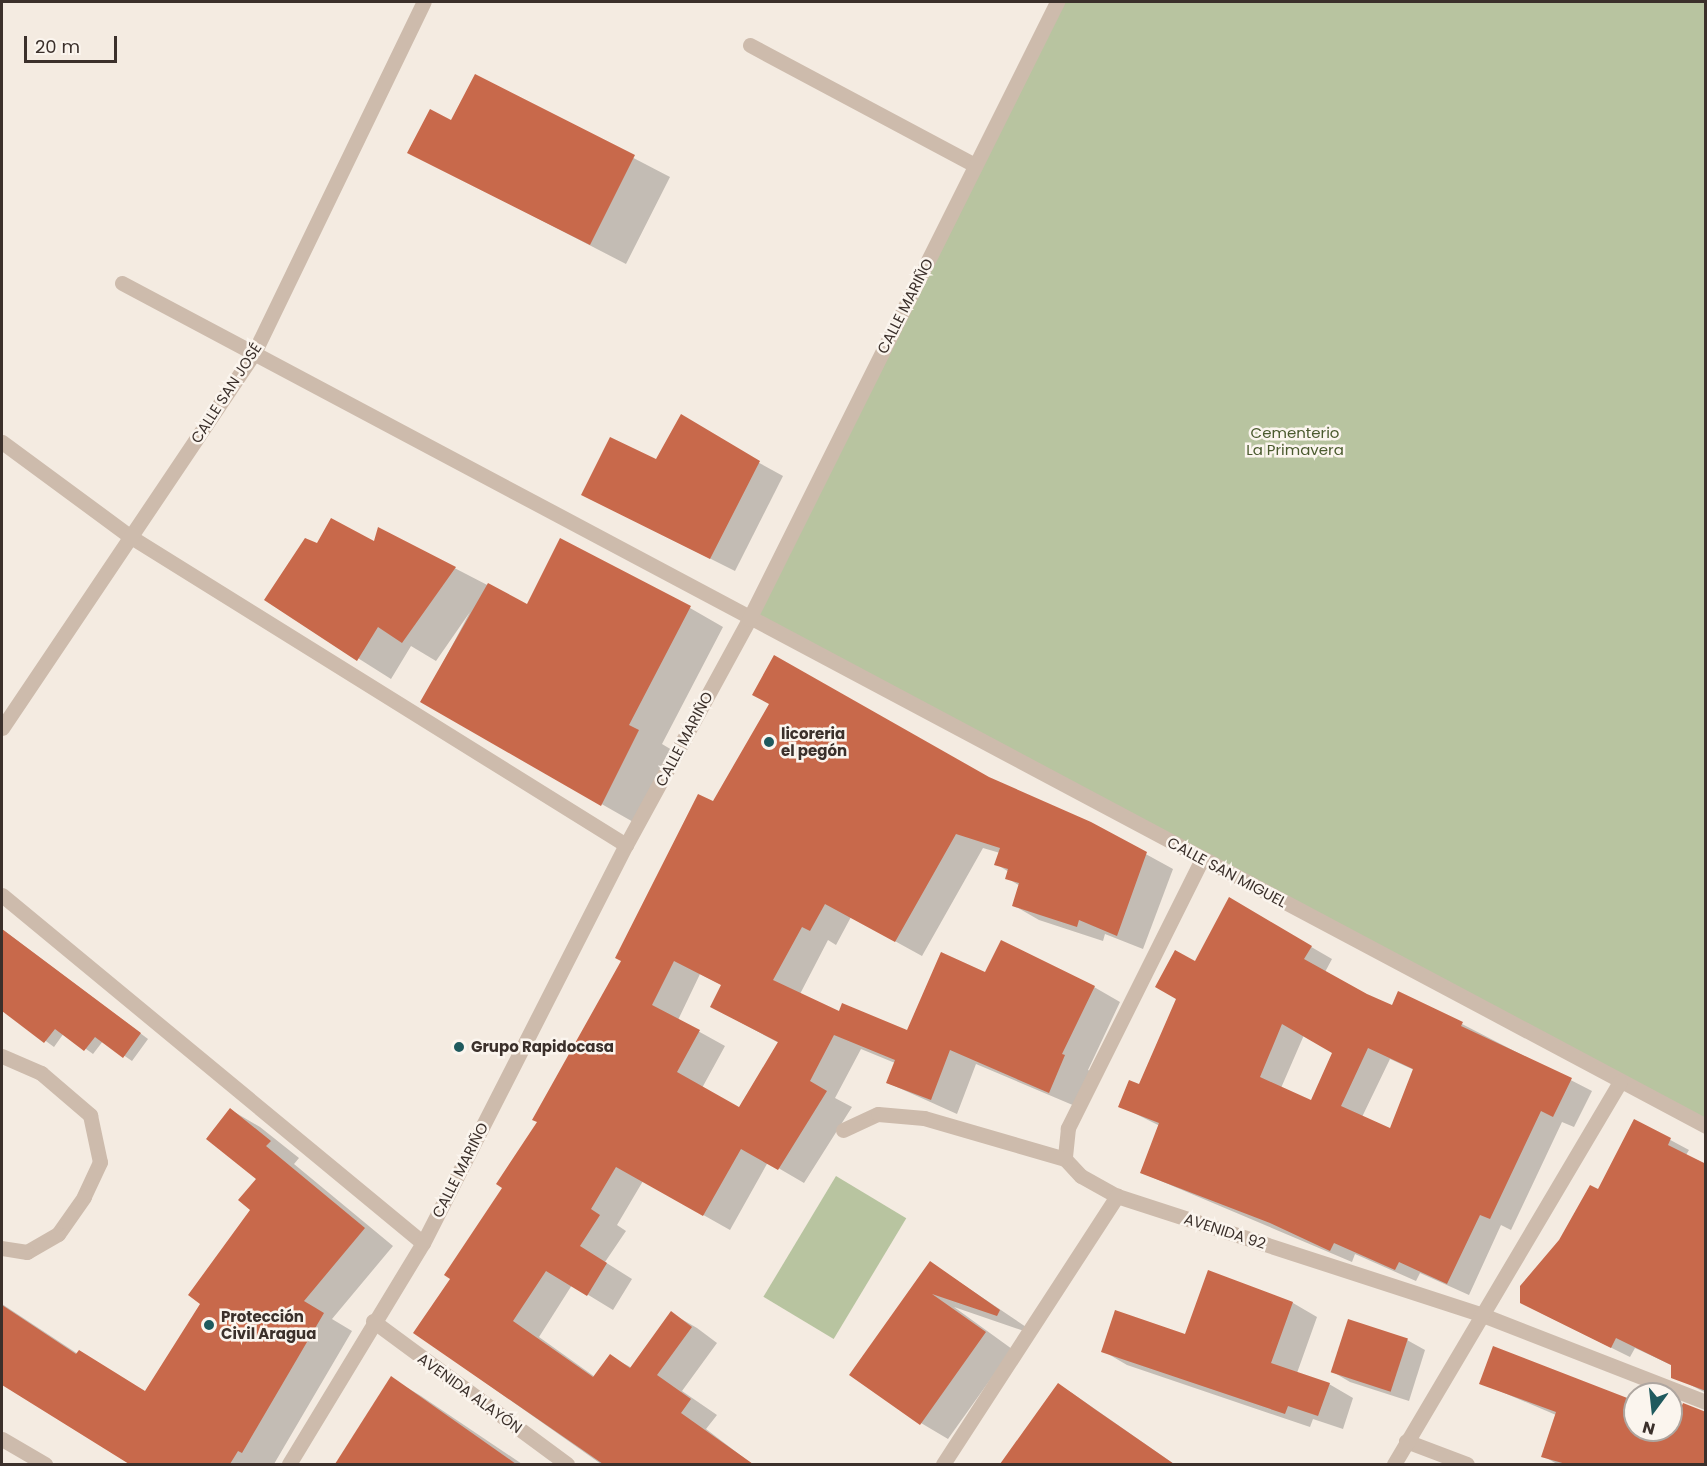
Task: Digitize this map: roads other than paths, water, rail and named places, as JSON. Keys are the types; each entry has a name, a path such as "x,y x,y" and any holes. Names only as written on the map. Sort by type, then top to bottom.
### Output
{"street":[{"name":"CALLE SAN JOSÉ","path":"2,728 253,355 424,2"},
{"name":"CALLE MARIÑO","path":"289,1464 373,1321 423,1243 626,845 749,619 1057,2"},
{"path":"750,45 975,165"},
{"name":"CALLE SAN MIGUEL","path":"122,284 1706,1126"},
{"path":"2,442 132,537 626,845"},
{"path":"843,1130 878,1114 924,1118 1065,1159 1068,1128 1202,859"},
{"path":"2,895 423,1243"},
{"path":"2,1056 41,1073 90,1115 100,1162 84,1197 58,1234 27,1252 2,1248"},
{"path":"1394,1464 1480,1314 1620,1082"},
{"name":"AVENIDA 92","path":"1065,1159 1081,1176 1117,1196 1480,1314 1706,1402"},
{"path":"944,1464 1117,1196"},
{"name":"AVENIDA ALAYÓN","path":"373,1321 567,1464"},
{"path":"2,1439 45,1464"},
{"path":"1406,1442 1467,1464"}],"place":[{"name":"licoreria el pegón","path":"769,742"},
{"name":"Grupo Rapidocasa","path":"459,1047"},
{"name":"Protección Civil Aragua","path":"209,1325"}],"park label":[{"name":"Cementerio La Primavera","path":"1295,440"}]}
